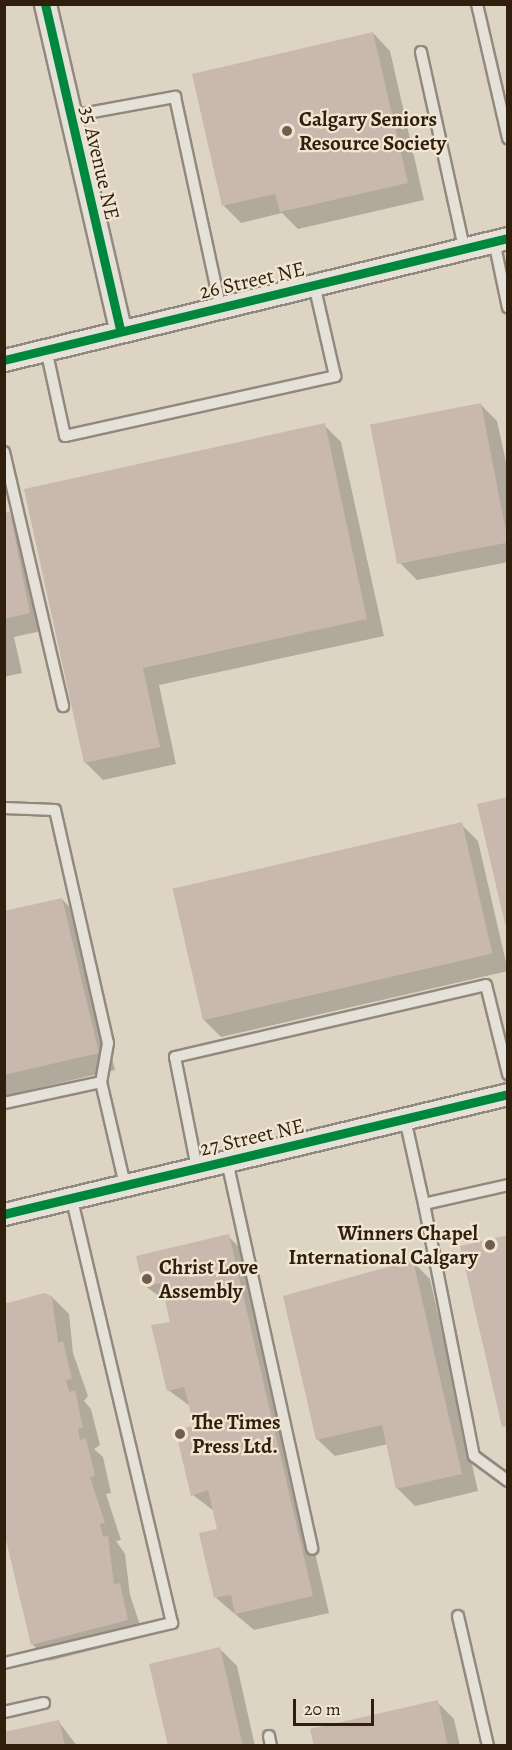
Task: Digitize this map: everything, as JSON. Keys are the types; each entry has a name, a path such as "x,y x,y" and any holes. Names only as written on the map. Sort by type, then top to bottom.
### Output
{"street":[{"name":"35 Avenue NE","path":"45,4 120,329"},
{"name":"26 Street NE","path":"4,360 120,329 501,240"},
{"name":"27 Street NE","path":"4,1214 507,1094"}],"lane":[{"path":"477,4 507,138"},
{"path":"422,52 465,248"},
{"path":"70,116 175,98 220,306"},
{"path":"501,240 507,308"},
{"path":"46,349 65,436 335,376 314,284"},
{"path":"4,452 63,706"},
{"path":"4,808 55,810 108,1043 101,1082 125,1185"},
{"path":"197,1168 175,1057 486,986 507,1074"},
{"path":"4,1103 101,1082"},
{"path":"405,1119 474,1456 507,1481"},
{"path":"227,1161 312,1549"},
{"path":"424,1204 507,1185"},
{"path":"4,1663 172,1623 72,1199"},
{"path":"458,1616 488,1746"},
{"path":"4,1712 44,1703"}],"building":[{"path":"373,32 408,183 280,212 275,194 222,206 192,74"},
{"path":"481,403 508,542 397,564 370,425"},
{"path":"325,423 367,619 143,668 160,747 84,763 24,489"},
{"path":"10,512 30,613 4,619 4,513"},
{"path":"508,797 508,923 505,924 477,804"},
{"path":"462,822 492,954 203,1020 173,889"},
{"path":"62,898 99,1053 4,1075 4,911"},
{"path":"229,1234 313,1596 235,1614 231,1595 214,1598 199,1533 217,1529 208,1490 191,1496 175,1429 194,1426 184,1387 167,1391 151,1325 170,1322 161,1283 143,1287 136,1256"},
{"path":"508,1235 508,1426 502,1427 460,1246"},
{"path":"413,1260 462,1474 396,1489 382,1425 316,1440 283,1296"},
{"path":"44,1293 52,1296 58,1343 63,1341 72,1379 66,1380 69,1392 75,1390 83,1428 78,1429 80,1440 86,1438 95,1476 90,1477 105,1523 100,1524 103,1537 108,1536 114,1584 120,1583 128,1620 31,1645 4,1532 4,1304"},
{"path":"220,1647 243,1746 168,1746 149,1664"},
{"path":"438,1700 448,1746 314,1746 310,1729"},
{"path":"59,1720 65,1746 4,1746 4,1732"}],"cycle path":[{"path":"45,4 120,329"},
{"path":"4,360 508,238"},
{"path":"4,1214 508,1094"}],"place":[{"name":"Calgary Seniors Resource Society","path":"287,131"},
{"name":"Winners Chapel International Calgary","path":"490,1245"},
{"name":"Christ Love Assembly","path":"147,1279"},
{"name":"The Times Press Ltd.","path":"180,1434"}]}
